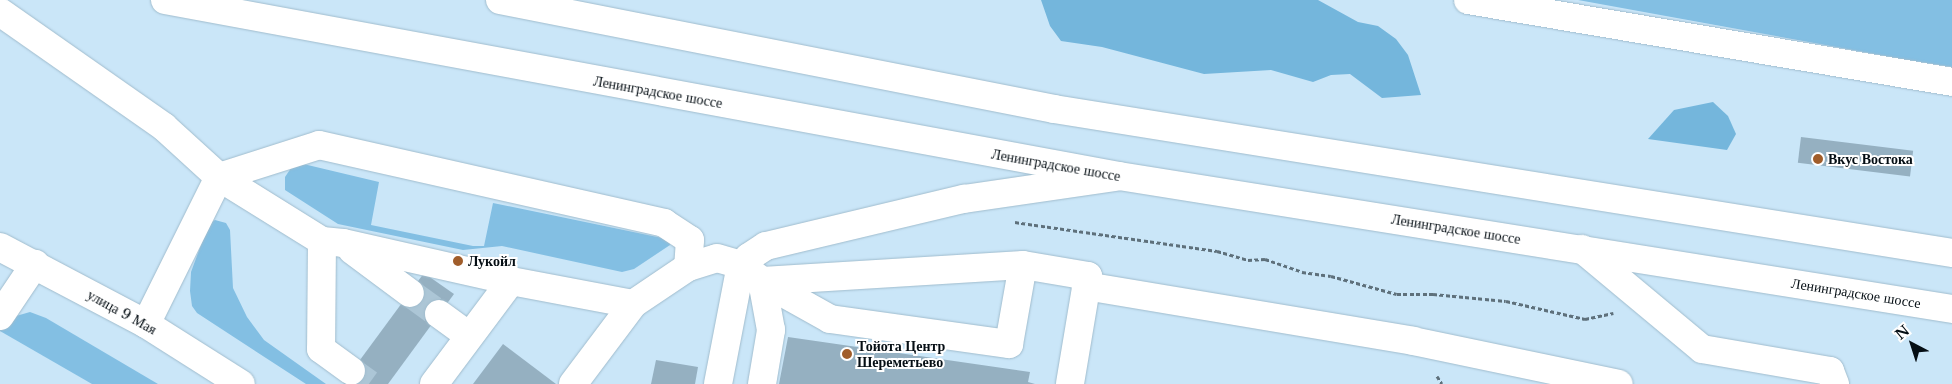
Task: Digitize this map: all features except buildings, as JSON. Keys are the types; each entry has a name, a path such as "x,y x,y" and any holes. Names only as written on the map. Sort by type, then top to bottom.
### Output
{"main road":[{"name":"Ленинградское шоссе","path":"164,0 1119,176 1952,309"},
{"path":"1468,0 1952,82"},
{"path":"510,1 1054,109 1952,253"},
{"path":"0,12 164,127 219,177 333,242 410,292"},
{"path":"146,324 219,177 319,145 664,223 690,240 688,268"},
{"path":"762,384 771,330 752,273 749,257 766,246 945,204 1119,176"},
{"path":"333,242 633,304"},
{"path":"333,242 321,349 352,371"},
{"name":"улица 9 Мая","path":"0,246 146,324 241,384"},
{"path":"1582,249 1702,348 1821,379"},
{"path":"573,384 633,304 688,268 717,258 752,273 830,319 1010,344 1023,265"},
{"path":"0,316 35,264"},
{"path":"752,273 1023,265 1088,276 1070,384"},
{"path":"718,384 752,273"},
{"path":"434,384 511,280"},
{"path":"1086,286 1413,341 1619,384"},
{"path":"439,314 469,336"}],"path":[{"path":"1008,221 1217,251 1248,260 1265,260 1302,272 1331,276 1397,294 1434,294 1506,301 1585,319 1650,305"}],"shaded area":[{"path":"1041,0 1318,0 1358,22 1378,26 1396,39 1408,55 1421,95 1382,98 1350,74 1331,75 1313,82 1271,70 1204,74 1102,47 1061,41 1050,26"},
{"path":"1578,0 1952,0 1952,67 1902,59"},
{"path":"1713,102 1728,116 1736,134 1727,150 1648,139 1674,110"},
{"path":"295,162 379,182 371,225 473,246 484,246 493,203 672,240 670,245 634,269 622,272 502,246 463,250 338,224 285,190 285,177"},
{"path":"215,220 226,223 230,230 233,288 247,317 264,340 326,384 306,384 197,313 192,306 190,291 191,272 209,223"},
{"path":"30,312 46,318 158,384 92,384 0,331 0,328 9,318"}],"tunnel":[{"path":"410,293 439,314"},
{"path":"351,371 369,384"}],"place":[{"name":"Вкус Востока","path":"1818,159"},
{"name":"Лукойл","path":"458,261"},
{"name":"Тойота Центр Шереметьево","path":"847,354"}]}
